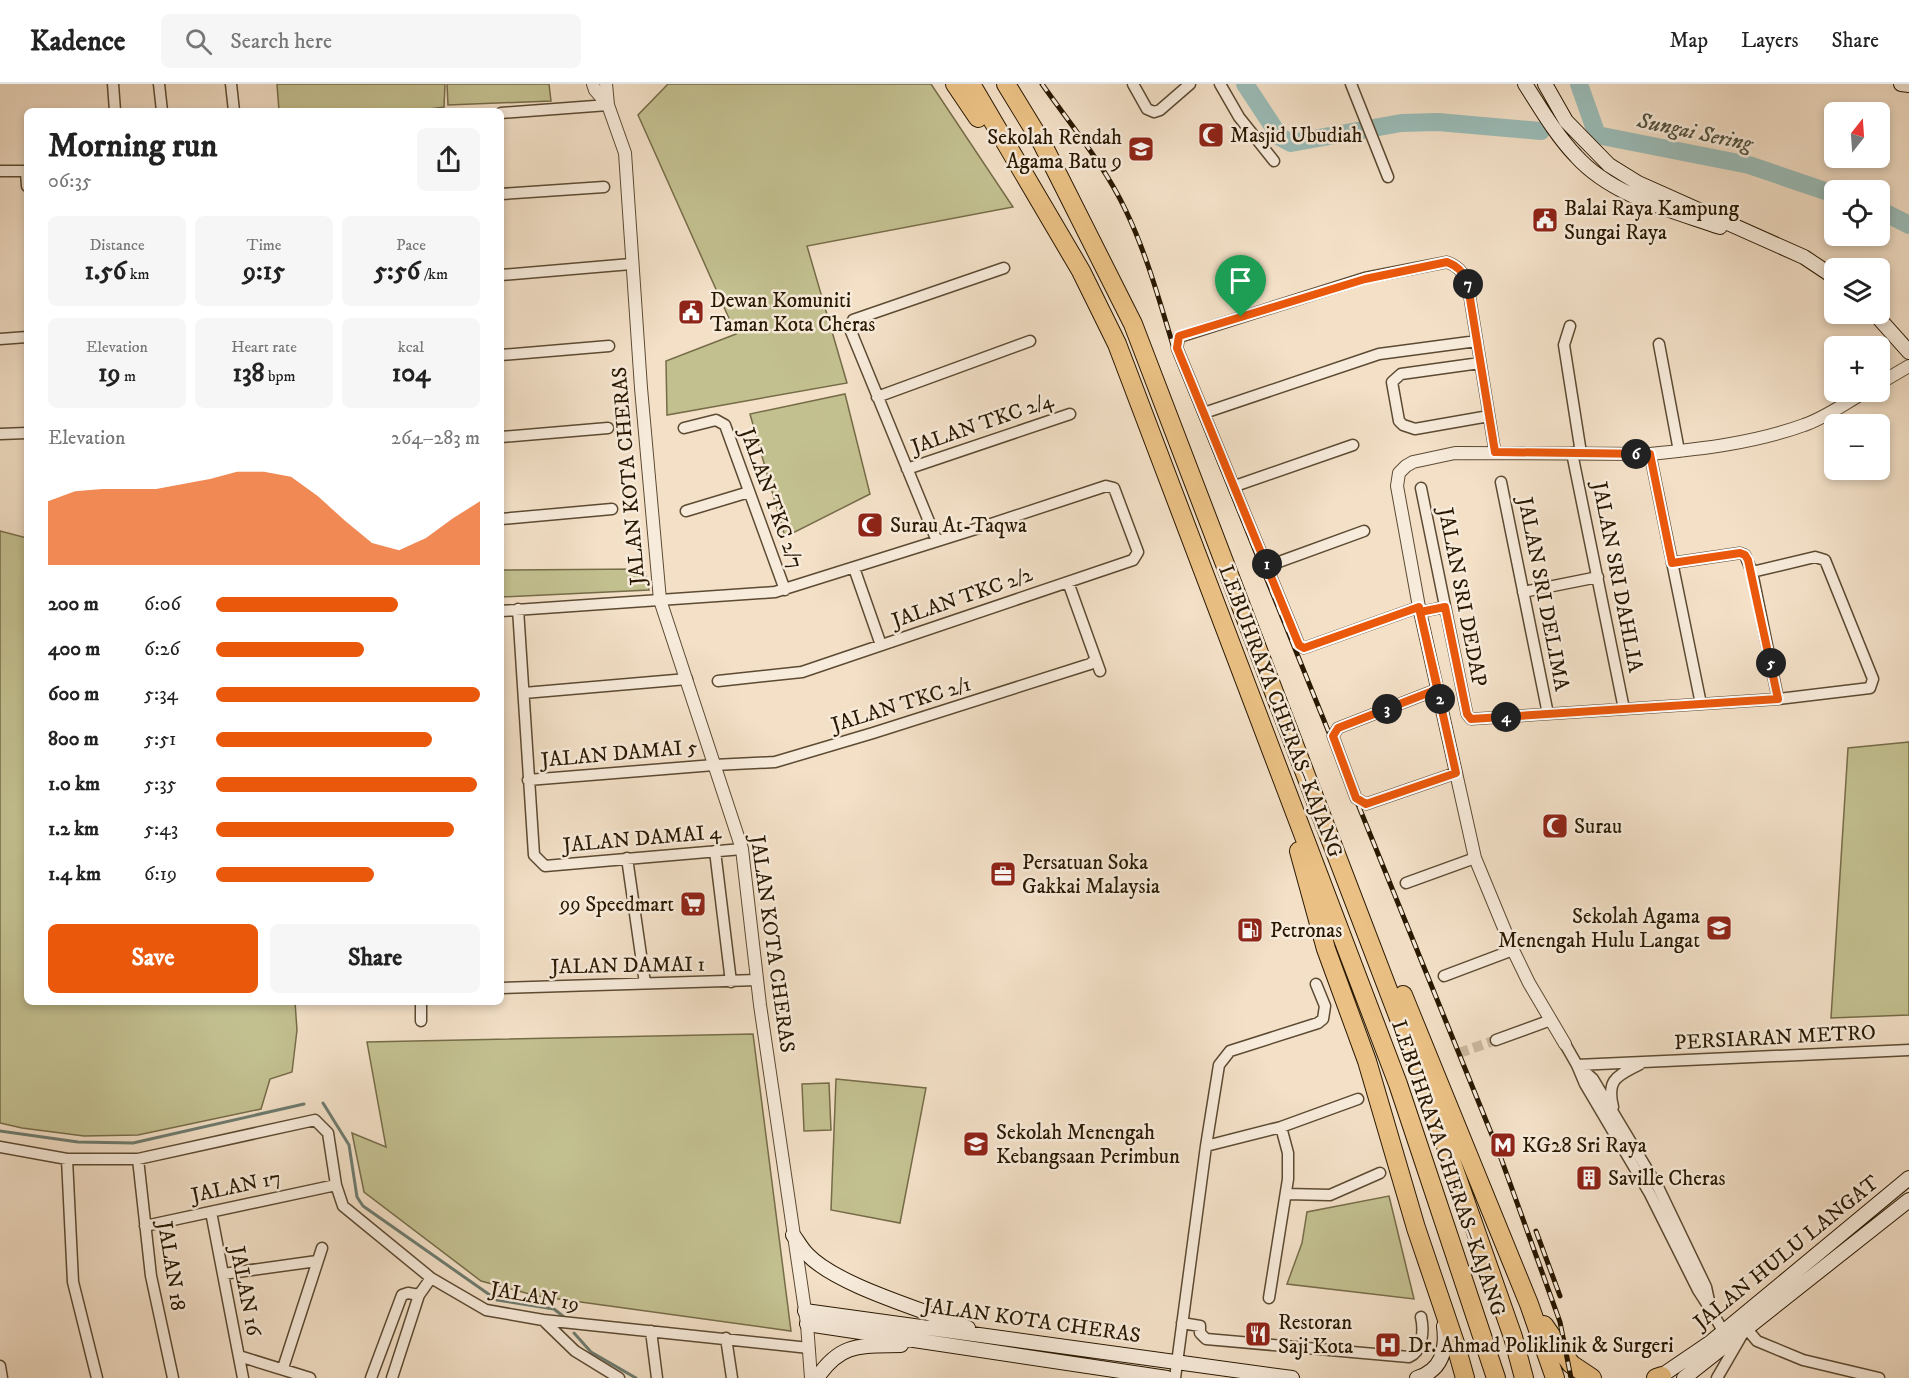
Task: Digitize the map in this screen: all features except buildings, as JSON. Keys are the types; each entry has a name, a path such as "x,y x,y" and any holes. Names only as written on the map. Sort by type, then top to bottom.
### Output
{"highway":[{"path":"955,84 997,145 1018,183 1081,271"},
{"name":"LEBUHRAYA CHERAS–KAJANG","path":"971,84 1081,271 1117,344 1398,1084 1496,1378"},
{"name":"LEBUHRAYA CHERAS–KAJANG","path":"1006,84 1042,143 1133,324 1426,1089 1514,1337 1524,1378"},
{"path":"1255,704 1258,727 1297,841 1326,950 1367,1061 1416,1228 1465,1378"},
{"path":"1354,900 1403,995 1529,1305 1554,1378"},
{"path":"1529,1305 1572,1364 1592,1378"}],"main road":[{"path":"1525,84 1577,158 1617,188 1719,227 1785,249"},
{"path":"1901,84 1909,85"},
{"path":"1548,87 1566,121 1609,165 1638,183 1804,257 1824,270"},
{"path":"1884,324 1909,352"},
{"name":"JALAN HULU LANGAT","path":"1659,1378 1710,1342 1909,1178"},
{"name":"JALAN HULU LANGAT","path":"1684,1378 1907,1206"},
{"path":"793,1235 806,1254 834,1274 986,1335"},
{"path":"1417,1378 1434,1370 1444,1354 1446,1337 1442,1308"},
{"name":"JALAN KOTA CHERAS","path":"806,1317 986,1335 1292,1378"},
{"name":"JALAN KOTA CHERAS","path":"806,1317 939,1344 1167,1378"},
{"path":"817,1378 826,1364 847,1349 868,1346 939,1344"}],"street":[{"path":"112,84 115,108"},
{"path":"159,84 162,108"},
{"path":"231,84 234,108"},
{"name":"JALAN KOTA CHERAS","path":"593,84 608,105"},
{"name":"JALAN KOTA CHERAS","path":"606,84 608,105 625,153 660,600 742,849 757,980 806,1317"},
{"path":"1133,84 1147,109 1154,112 1160,110 1190,84"},
{"path":"1220,84 1239,117 1274,161"},
{"path":"1351,84 1388,177"},
{"path":"504,113 608,105"},
{"path":"0,171 24,171"},
{"path":"504,194 604,187"},
{"path":"1445,607 1420,610 1301,647 1177,348 1179,336 1365,279 1447,262 1455,265 1467,280 1495,452"},
{"path":"504,275 632,264"},
{"path":"504,610 785,590 937,541 850,329 853,320 1004,268"},
{"name":"JALAN SRI DAHLIA","path":"1570,326 1564,345 1577,453 1624,709"},
{"path":"0,339 24,337"},
{"path":"877,398 1030,340"},
{"path":"1204,413 1379,354 1477,342"},
{"path":"1659,344 1679,451"},
{"path":"504,355 609,346"},
{"path":"1480,363 1401,374 1392,382 1399,421 1403,425 1415,429 1489,416"},
{"path":"1890,377 1909,366"},
{"path":"1723,1331 1690,1275 1650,1194 1585,1084 1577,1065 1513,950 1475,858 1420,610 1397,486 1399,473 1413,462 1455,453 1650,454 1679,451 1760,438 1806,425 1847,402"},
{"name":"JALAN TKC 2/4","path":"907,470 1070,414"},
{"name":"JALAN TKC 2/7","path":"684,428 716,420 725,424 785,590"},
{"path":"504,437 608,428"},
{"path":"0,434 24,433"},
{"path":"1235,486 1353,445"},
{"path":"1650,454 1701,704"},
{"name":"JALAN SRI DELIMA","path":"1501,482 1548,714"},
{"name":"JALAN TKC 2/2","path":"718,681 802,672 1133,560 1138,552 1114,488 1106,486 937,541"},
{"name":"JALAN SRI DEDAP","path":"1421,488 1467,714 1471,719 1548,714"},
{"path":"686,511 749,492"},
{"path":"504,519 612,509"},
{"path":"1268,566 1364,531"},
{"path":"1672,563 1740,553 1745,555 1752,572 1778,699"},
{"path":"1548,714 1778,699 1870,688 1873,680 1825,560 1815,557 1752,572"},
{"path":"854,568 881,645"},
{"path":"1523,592 1598,577"},
{"path":"1068,582 1100,671"},
{"path":"518,609 528,780"},
{"name":"JALAN TKC 2/1","path":"714,765 775,762 998,694 1090,664 1095,660"},
{"path":"524,693 687,680"},
{"path":"1438,689 1338,728 1333,736 1356,798 1366,804 1456,773"},
{"name":"JALAN DAMAI 5","path":"528,780 714,765"},
{"name":"JALAN DAMAI 4","path":"528,780 534,855 545,866 742,849"},
{"path":"715,851 731,982"},
{"path":"627,858 645,983"},
{"path":"1406,883 1475,858"},
{"path":"1444,976 1513,950"},
{"name":"JALAN DAMAI 1","path":"504,988 757,980"},
{"path":"1175,1378 1219,1065 1230,1051 1318,1023 1323,1019 1325,1006 1316,984"},
{"path":"421,1005 421,1021"},
{"path":"1496,1040 1551,1020"},
{"name":"PERSIARAN METRO","path":"1577,1065 1909,1050"},
{"name":"PERSIARAN METRO","path":"1615,1118 1610,1094 1611,1085 1615,1078 1643,1062"},
{"path":"1577,1065 1593,1079 1659,1189 1706,1287 1711,1310"},
{"path":"1206,1146 1281,1127 1358,1099"},
{"name":"JALAN 19","path":"138,1159 315,1120 328,1133 336,1185 343,1206 431,1278 486,1310 543,1320 808,1347"},
{"path":"1269,1298 1288,1179 1288,1153 1281,1127"},
{"path":"0,1147 67,1159 138,1159"},
{"path":"67,1159 73,1281 97,1378"},
{"name":"JALAN 18","path":"138,1159 151,1276 173,1378"},
{"path":"1286,1194 1330,1195 1380,1173"},
{"name":"JALAN 17","path":"145,1226 336,1185"},
{"name":"JALAN 16","path":"211,1212 243,1378"},
{"path":"283,1368 322,1248"},
{"path":"223,1274 317,1262"},
{"path":"392,1378 419,1295 431,1278"},
{"path":"371,1378 402,1295 408,1293 419,1295"},
{"path":"806,1317 811,1378"},
{"path":"1182,1323 1200,1326 1200,1333 1206,1338 1409,1357 1416,1354 1420,1347 1421,1317"},
{"path":"543,1320 575,1351 620,1378"},
{"path":"1719,1374 1746,1328 1757,1341 1803,1360 1879,1378"},
{"path":"651,1331 657,1378"},
{"path":"726,1338 732,1378"},
{"path":"239,1356 310,1378"},
{"path":"0,1366 3,1378"}],"shaded area":[{"path":"277,84 445,84 444,107 279,108"},
{"path":"447,84 549,84 551,101 448,105"},
{"path":"668,84 931,84 1013,207 807,246 847,383 667,415 666,361 736,334 638,115"},
{"path":"845,394 870,494 785,537 750,414"},
{"path":"0,531 24,537 24,1005 295,1005 297,1030 292,1072 270,1079 261,1109 138,1135 84,1136 0,1123"},
{"path":"644,569 649,590 504,597 504,570"},
{"path":"1909,742 1909,1015 1831,1018 1848,748"},
{"path":"753,1034 791,1331 537,1296 481,1281 364,1192 352,1133 386,1147 367,1042"},
{"path":"836,1079 926,1088 900,1223 831,1210"},
{"path":"829,1083 831,1130 804,1131 802,1084"},
{"path":"1389,1196 1414,1299 1287,1284 1302,1243 1307,1212"}],"waterway":[{"path":"1245,84 1280,137 1291,143 1401,123 1438,122 1541,131"},
{"name":"Sungai Sering","path":"1579,84 1597,135 1749,165 1824,191"},
{"name":"Sungai Sering","path":"1890,215 1909,225"},
{"path":"323,1103 349,1145 357,1197 363,1206 497,1300 554,1309 564,1317"},
{"path":"0,1131 78,1142 133,1143 304,1104"},
{"path":"574,1333 591,1352 636,1378"}],"tunnel":[{"path":"1459,1053 1496,1040"}],"railway":[{"path":"1042,84 1108,178 1134,228 1154,282 1176,355 1498,1150 1560,1322 1571,1378"},
{"path":"1536,1231 1560,1296"}],"place":[{"name":"Masjid Ubudiah","path":"1211,135"},
{"name":"Sekolah Rendah Agama Batu 9","path":"1141,149"},
{"name":"Balai Raya Kampung Sungai Raya","path":"1545,220"},
{"name":"Dewan Komuniti Taman Kota Cheras","path":"691,312"},
{"name":"Surau At-Taqwa","path":"870,525"},
{"name":"Surau","path":"1555,826"},
{"name":"Persatuan Soka Gakkai Malaysia","path":"1003,874"},
{"name":"99 Speedmart","path":"693,904"},
{"name":"Sekolah Agama Menengah Hulu Langat","path":"1719,928"},
{"name":"Petronas","path":"1250,930"},
{"name":"Sekolah Menengah Kebangsaan Perimbun","path":"976,1144"},
{"name":"KG28 Sri Raya","path":"1503,1145"},
{"name":"Saville Cheras","path":"1589,1178"},
{"name":"Restoran Saji Kota","path":"1258,1334"},
{"name":"Dr. Ahmad Poliklinik & Surgeri","path":"1388,1345"}],"route":[{"path":"1241,317 1179,336 1177,348 1299,645 1304,648 1419,607 1420,612 1438,689 1456,773 1366,804 1361,802 1356,798 1333,736 1338,728 1438,689 1420,612 1445,607 1467,714 1470,719 1778,699 1748,560 1740,553 1672,563 1650,454 1495,452 1467,280 1455,265 1447,262 1365,279 1241,317"}]}
